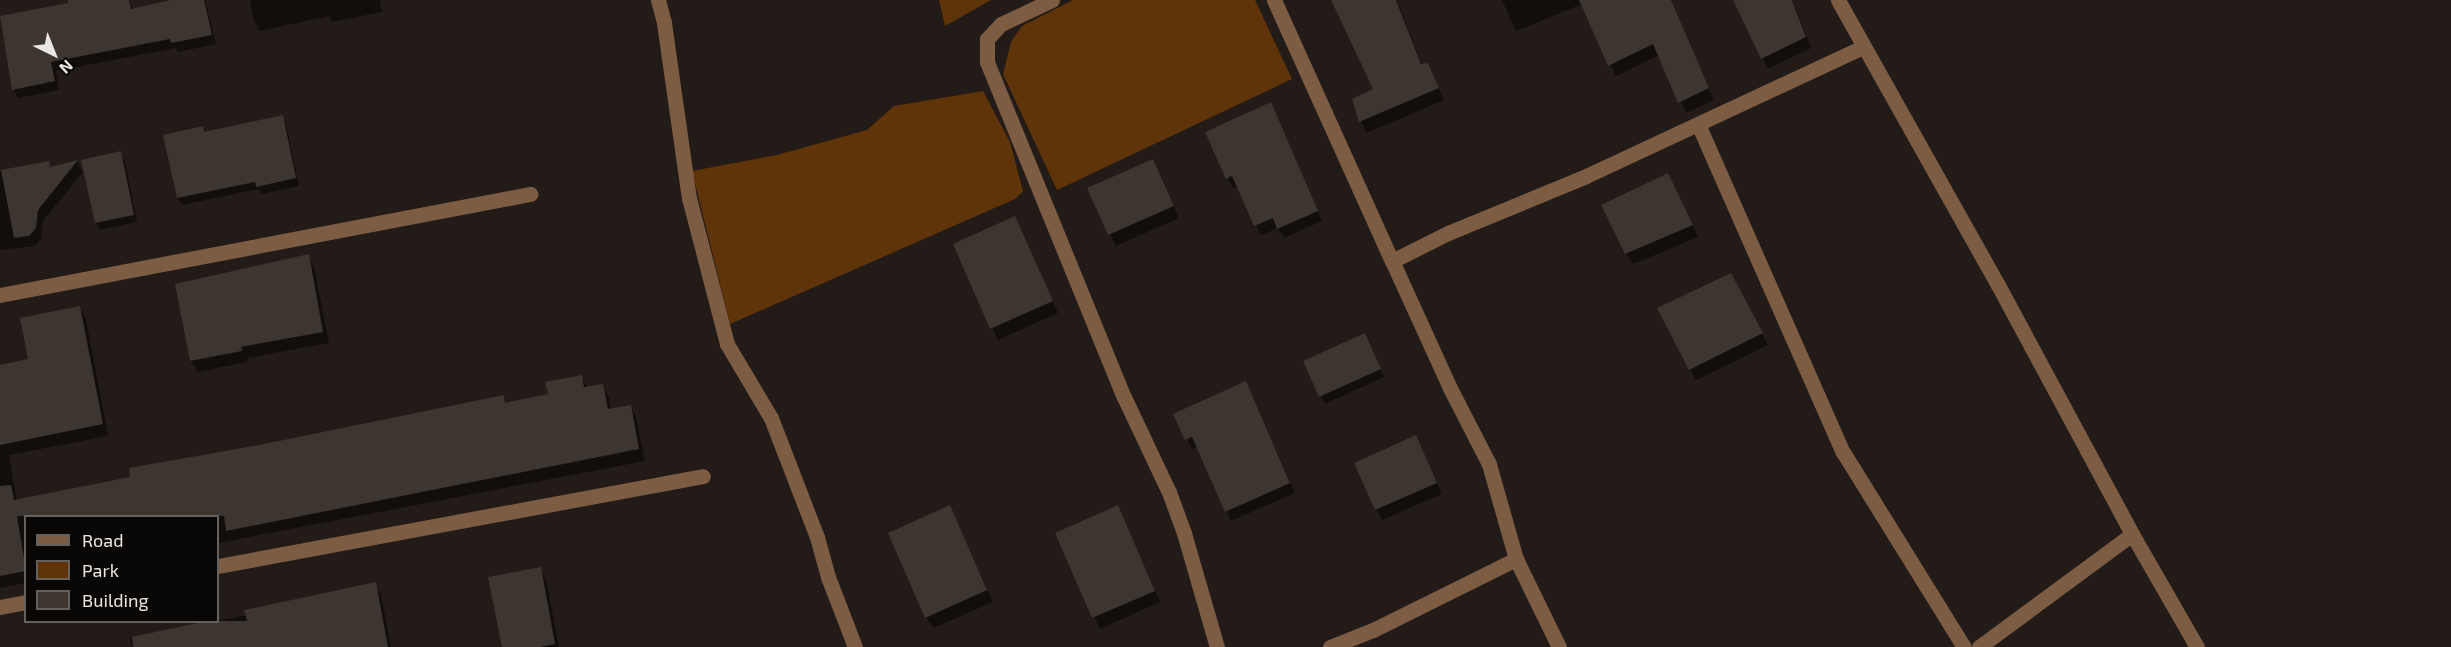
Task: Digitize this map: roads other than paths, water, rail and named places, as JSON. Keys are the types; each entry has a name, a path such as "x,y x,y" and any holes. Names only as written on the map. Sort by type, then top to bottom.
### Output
{"street":[{"path":"658,0 666,34 689,198 727,344 771,418 817,537 828,577 855,647"},
{"path":"1052,0 1001,24 987,39 987,62 1124,397 1170,492 1217,647"},
{"path":"1275,0 1450,388 1489,464 1516,559 1558,647"},
{"path":"1838,0 1998,285 2132,534 2197,647"},
{"path":"1392,261 1448,233 1586,176 1863,47"},
{"path":"1698,124 1843,452 1964,647"},
{"path":"0,295 530,194"},
{"path":"219,566 703,476"},
{"path":"1979,647 2132,534"},
{"path":"1330,647 1373,630 1516,559"},
{"path":"0,607 24,602"}]}
